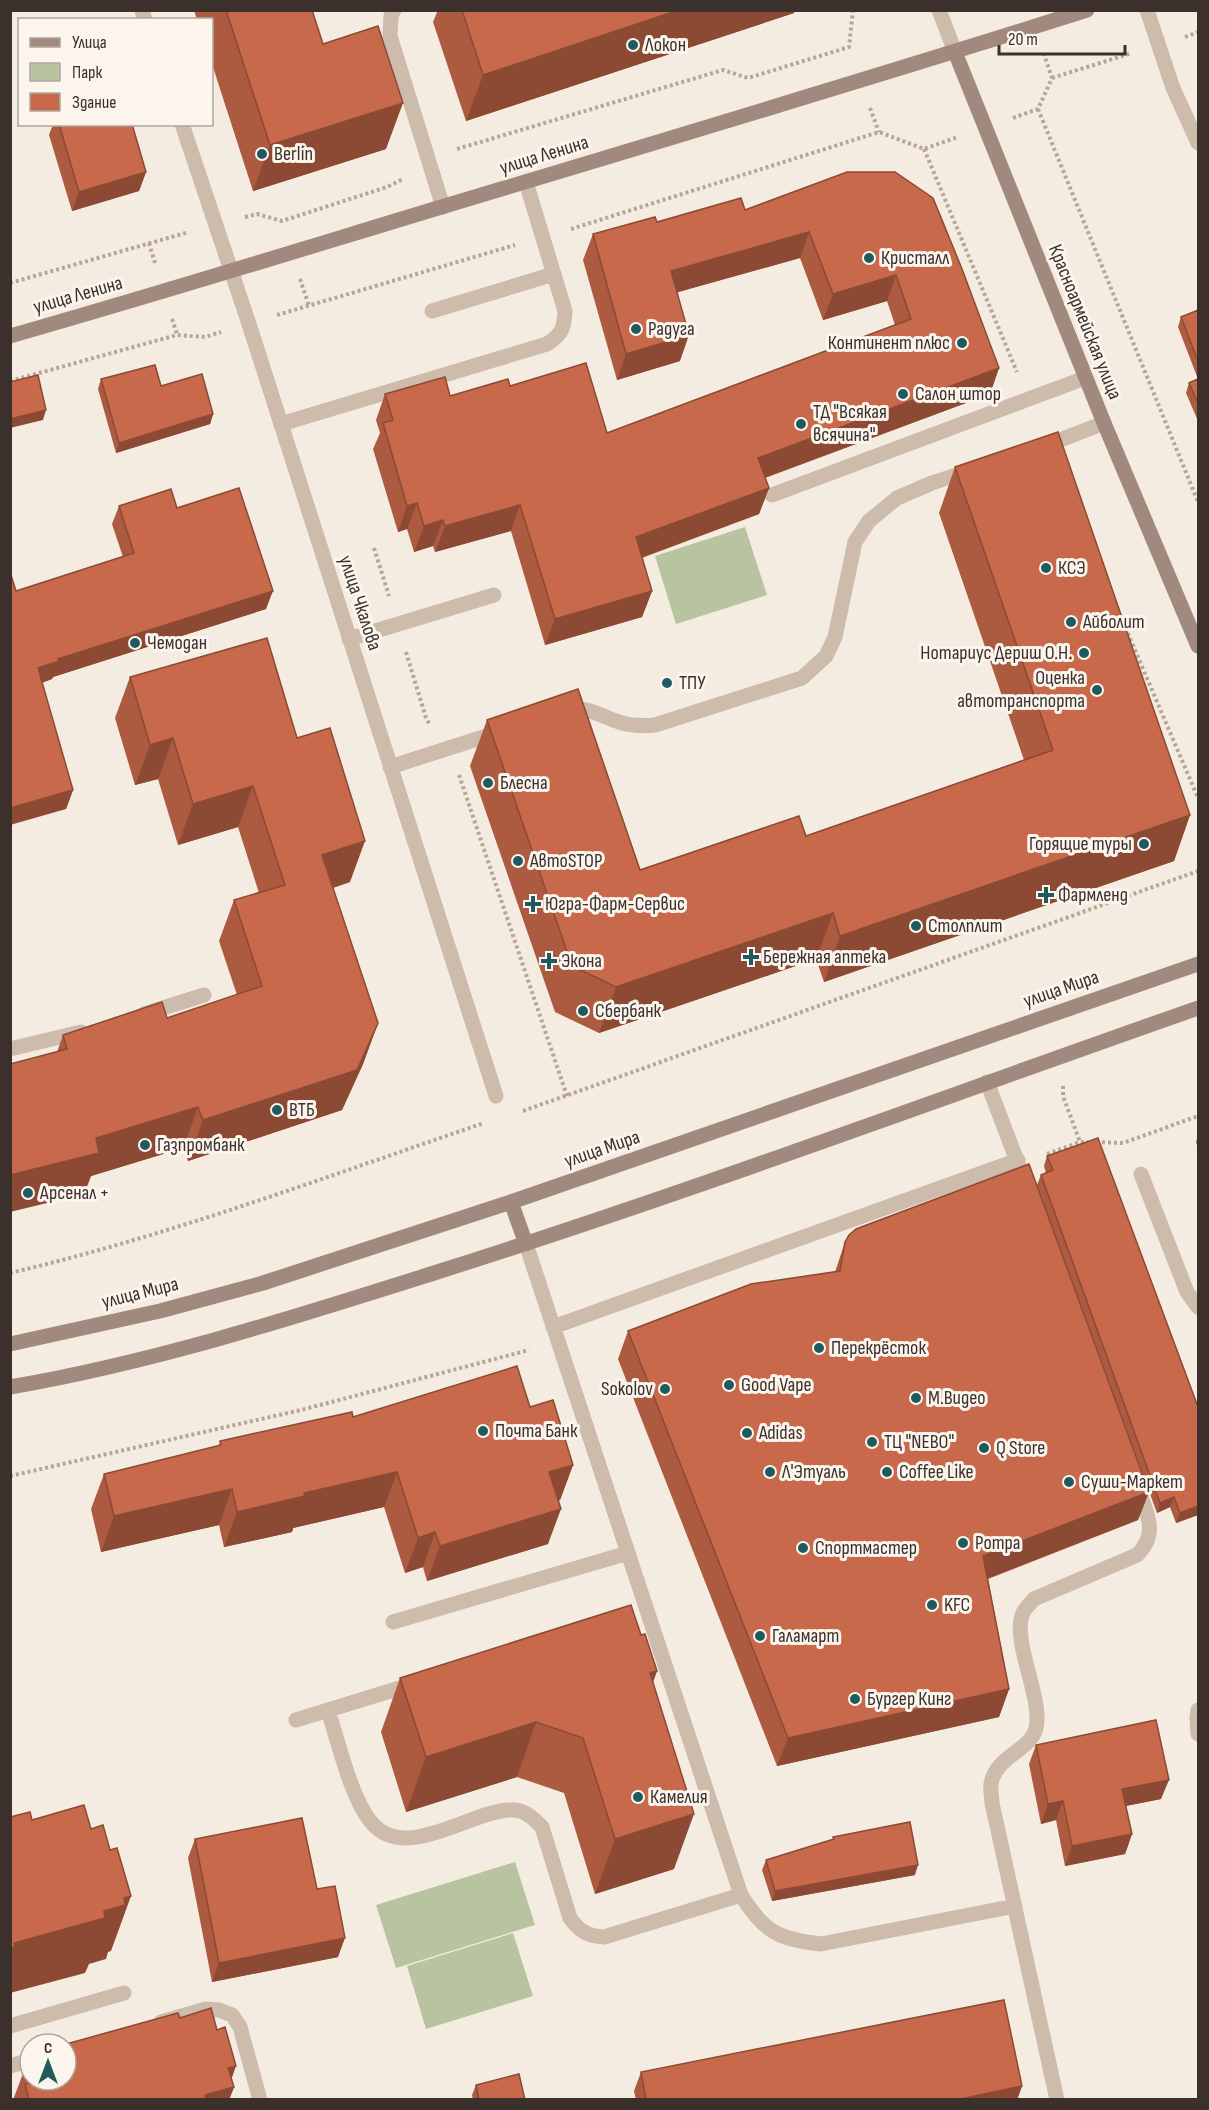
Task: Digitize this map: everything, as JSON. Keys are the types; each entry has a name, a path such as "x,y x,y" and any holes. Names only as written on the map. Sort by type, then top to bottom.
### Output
{"main road":[{"name":"улица Ленина","path":"10,336 164,292 1088,10"},
{"name":"Красноармейская улица","path":"955,52 1085,378 1198,646"},
{"name":"улица Мира","path":"10,1344 160,1311 263,1283 511,1202 1198,964"},
{"path":"10,1387 188,1347 275,1323 526,1244 1198,1008"},
{"path":"511,1202 526,1244"}],"street":[{"path":"394,10 391,16 390,36 443,207"},
{"name":"Красноармейская улица","path":"939,10 955,52"},
{"path":"1147,10 1173,87 1198,143"},
{"name":"улица Чкалова","path":"183,126 281,424 496,1096"},
{"path":"281,424 547,344 559,337 564,325 565,311 526,182"},
{"path":"432,311 554,274"},
{"path":"772,495 1085,378"},
{"path":"1026,452 1104,423"},
{"path":"557,712 578,707 624,724 655,725 802,678 826,656 835,637 855,542 869,521 897,498 932,483 984,466"},
{"path":"349,639 494,595"},
{"path":"390,767 512,727"},
{"path":"131,1018 204,995"},
{"path":"10,1049 100,1027"},
{"path":"987,1082 1031,1197"},
{"path":"554,1327 1018,1160"},
{"path":"1141,1174 1187,1292 1198,1307"},
{"path":"526,1244 628,1553 642,1613 741,1895 754,1916 776,1934 793,1941 821,1944 1015,1906"},
{"path":"1057,2100 992,1803 991,1784 996,1769 1007,1757 1028,1742 1036,1729 1037,1714 1020,1628 1023,1612 1034,1599 1137,1555 1146,1546 1150,1535 1149,1520 1133,1475"},
{"path":"393,1622 628,1553"},
{"path":"296,1720 431,1678"},
{"path":"328,1710 357,1798 372,1824 383,1833 409,1838 427,1835 503,1811 517,1810 532,1817 542,1827 570,1918 578,1929 591,1936 604,1937 741,1895"},
{"path":"1198,1710 1198,1734"},
{"path":"10,2026 124,1993"},
{"path":"141,2028 206,2009 219,2010 232,2015 240,2027 260,2100"}],"path":[{"path":"282,221 387,187 455,150 723,70 748,78 849,47 853,10"},
{"path":"1052,78 1198,32"},
{"path":"1038,109 1198,502"},
{"path":"309,306 735,179 879,132 924,149"},
{"path":"10,283 149,243"},
{"path":"10,381 177,335"},
{"path":"374,548 426,718 457,769 567,1096"},
{"path":"522,1111 1198,871"},
{"path":"10,1273 165,1231 488,1122"}],"green space":[{"path":"745,527 767,595 676,624 655,556"},
{"path":"515,1862 535,1925 396,1968 376,1905"},
{"path":"513,1933 533,1996 426,2029 407,1966"}],"building":[{"path":"226,10 312,10 323,44 378,26 403,103 270,145"},
{"path":"462,10 679,10 483,75"},
{"path":"60,126 133,126 146,172 79,192"},
{"path":"847,172 895,172 933,198 999,368 758,458 769,488 636,537 652,591 555,619 520,505 445,526 443,520 424,526 417,503 407,506 383,423 393,420 385,394 445,377 450,396 508,379 510,386 586,363 607,433 911,319 896,275 833,294 809,232 671,271 689,335 626,354 593,234 655,217 657,222 741,198 745,210"},
{"path":"1198,310 1198,361 1181,317"},
{"path":"155,365 161,386 202,374 213,414 119,443 101,379"},
{"path":"38,375 46,410 10,419 10,382"},
{"path":"1198,379 1198,403 1189,383"},
{"path":"1058,432 1190,815 840,936 833,913 616,987 572,966 487,720 578,689 640,870 799,816 806,836 1053,750 955,467"},
{"path":"239,488 273,591 58,659 59,661 38,668 73,790 10,808 10,572 16,591 134,553 119,506 171,489 177,508"},
{"path":"267,638 297,738 330,728 365,841 322,855 378,1023 357,1070 203,1120 198,1107 96,1138 99,1153 10,1175 10,1064 67,1049 63,1035 162,1002 167,1018 262,986 234,900 285,885 253,786 193,804 173,738 150,745 130,677"},
{"path":"1098,1138 1198,1407 1198,1506 1180,1513 1174,1497 1160,1503 1041,1175 1053,1170 1047,1156"},
{"name":"ТЦ \"NEBO\"","path":"1029,1164 1149,1492 983,1556 1009,1689 788,1738 628,1331 751,1284 840,1271 845,1242 856,1229"},
{"path":"517,1366 530,1407 553,1400 573,1465 549,1472 561,1509 440,1546 435,1532 418,1538 397,1472 304,1493 305,1496 237,1512 232,1489 114,1516 104,1474 221,1445 220,1441 352,1412 353,1417"},
{"path":"631,1605 641,1635 645,1634 657,1671 650,1673 694,1814 615,1839 583,1738 536,1722 426,1757 400,1678"},
{"path":"1156,1720 1169,1780 1122,1789 1132,1834 1072,1846 1063,1801 1048,1804 1036,1745"},
{"path":"84,1805 91,1829 103,1825 110,1850 117,1848 131,1896 124,1898 125,1905 104,1911 105,1918 14,1943 15,1947 10,1948 10,1817 30,1812 32,1820"},
{"path":"302,1818 317,1889 335,1886 345,1938 219,1963 195,1839"},
{"path":"910,1822 918,1865 775,1891 766,1860 834,1839 833,1837"},
{"path":"1004,2000 1022,2086 956,2100 646,2100 641,2072"},
{"path":"211,2008 217,2030 225,2027 236,2066 228,2068 234,2087 205,2095 206,2100 29,2100 27,2092 78,2092 78,2041 178,2013 180,2018"},
{"path":"519,2074 525,2100 479,2100 476,2085"}],"place":[{"name":"Локон","path":"633,45"},
{"name":"Berlin","path":"262,154"},
{"name":"Кристалл","path":"869,258"},
{"name":"Радуга","path":"636,329"},
{"name":"Континент плюс","path":"962,343"},
{"name":"Салон штор","path":"903,394"},
{"name":"ТД \"Всякая всячина\"","path":"801,424"},
{"name":"КСЭ","path":"1046,568"},
{"name":"Айболит","path":"1071,622"},
{"name":"Чемодан","path":"135,643"},
{"name":"Нотариус Дериш О.Н.","path":"1084,653"},
{"name":"ТПУ","path":"667,683"},
{"name":"Оценка автотранспорта","path":"1097,690"},
{"name":"Блесна","path":"488,783"},
{"name":"Горящие туры","path":"1144,844"},
{"name":"АвтоSTOP","path":"518,861"},
{"name":"Фармленд","path":"1046,895"},
{"name":"Югра-Фарм-Сервис","path":"533,904"},
{"name":"Столплит","path":"916,926"},
{"name":"Бережная аптека","path":"751,957"},
{"name":"Экона","path":"549,961"},
{"name":"Сбербанк","path":"583,1011"},
{"name":"ВТБ","path":"277,1110"},
{"name":"Газпромбанк","path":"145,1145"},
{"name":"Арсенал +","path":"28,1193"},
{"name":"Перекрёсток","path":"819,1348"},
{"name":"Good Vape","path":"729,1385"},
{"name":"Sokolov","path":"665,1389"},
{"name":"М.Видео","path":"916,1398"},
{"name":"Почта Банк","path":"483,1431"},
{"name":"Adidas","path":"747,1433"},
{"name":"ТЦ \"NEBO\"","path":"872,1442"},
{"name":"Q Store","path":"984,1448"},
{"name":"Л'Этуаль","path":"770,1472"},
{"name":"Coffee Like","path":"887,1472"},
{"name":"Суши-Маркет","path":"1069,1482"},
{"name":"Pompa","path":"963,1543"},
{"name":"Спортмастер","path":"803,1548"},
{"name":"KFC","path":"932,1605"},
{"name":"Галамарт","path":"760,1636"},
{"name":"Бургер Кинг","path":"855,1699"},
{"name":"Камелия","path":"638,1797"}]}
